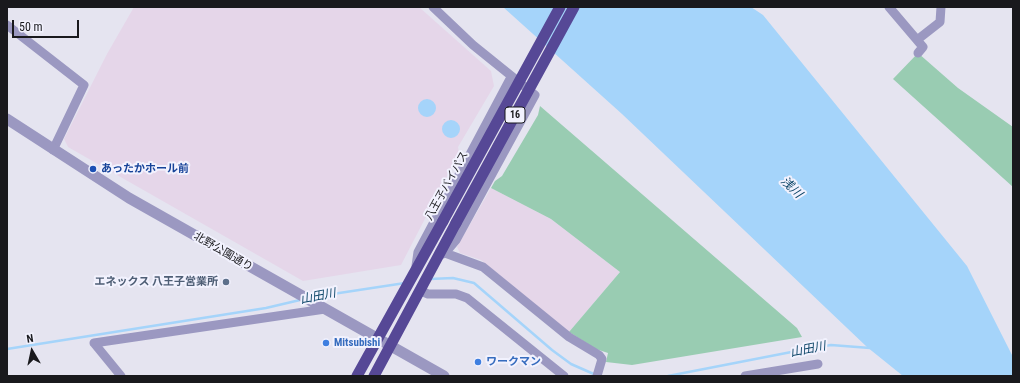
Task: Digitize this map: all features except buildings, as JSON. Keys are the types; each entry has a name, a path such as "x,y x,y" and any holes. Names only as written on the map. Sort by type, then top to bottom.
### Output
{"highway":[{"name":"八王子バイパス","path":"357,376 560,7"},
{"name":"16","path":"374,376 442,254 456,223 574,7"}],"street":[{"path":"433,7 473,45 535,95 456,240 442,254 483,267 569,337 598,355 602,359 597,376"},
{"path":"888,7 923,48 918,53"},
{"path":"917,40 940,22 941,7"},
{"path":"7,25 84,85 53,150"},
{"path":"415,272 418,252 512,77"},
{"name":"北野公園通り","path":"7,119 129,198 444,376"},
{"path":"422,289 428,294 456,294 467,298 564,376"},
{"path":"121,376 94,343 320,307"},
{"path":"745,376 779,373 818,364"}],"shaded area":[{"path":"134,7 419,7 491,71 494,86 458,147 459,153 401,265 303,281 68,147 64,139 107,54"},
{"path":"491,188 551,219 620,272 569,332 481,260 460,253 457,247"}],"green space":[{"path":"918,53 958,88 1013,127 1013,187 893,79"},
{"path":"540,106 797,328 802,337 632,365 606,362 608,353 596,349 569,332 620,272 551,219 491,188 495,181 502,176 538,115"}],"water":[{"name":"浅川","path":"503,7 751,7 763,15 967,266 1013,357 1013,376 903,376 867,347 622,114"},
{"path":"423,99 431,99 436,104 434,115 431,117 423,117 418,112 418,104"},
{"path":"447,120 455,120 460,125 458,136 455,138 447,138 442,133 442,125"}],"waterway":[{"name":"山田川","path":"430,279 453,278 474,283 552,350 571,364 596,375"},
{"name":"山田川","path":"313,297 405,283"},
{"name":"山田川","path":"7,349 266,308 300,300"},
{"name":"山田川","path":"668,376 831,345 870,348"}],"place":[{"name":"あったかホール前","path":"93,169"},
{"name":"エネックス 八王子営業所","path":"226,282"},
{"name":"Mitsubishi","path":"326,343"},
{"name":"ワークマン","path":"478,362"}]}
